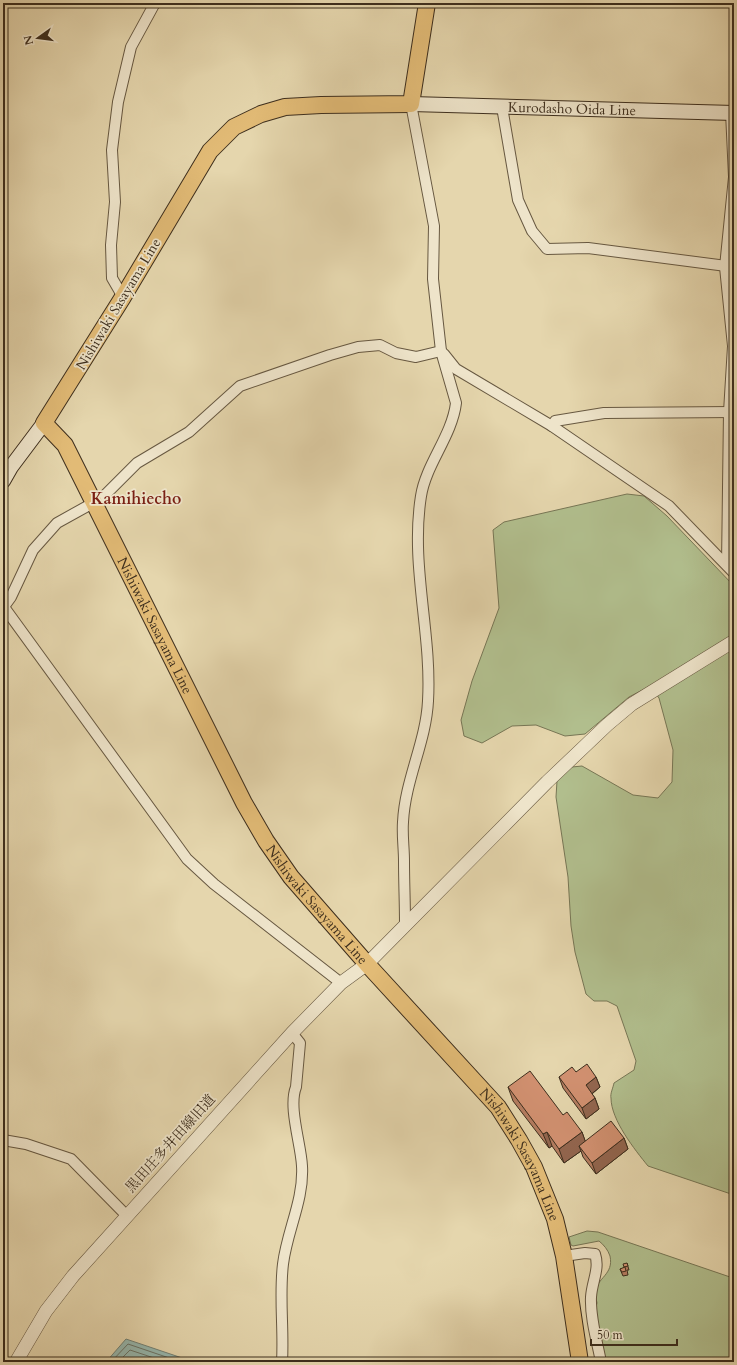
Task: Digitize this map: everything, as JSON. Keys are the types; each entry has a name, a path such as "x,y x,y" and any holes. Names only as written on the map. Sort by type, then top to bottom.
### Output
{"main road":[{"path":"411,104 426,3"},
{"name":"Nishiwaki Sasayama Line","path":"411,104 285,107 261,114 234,128 210,151 123,297 44,423 64,445 244,803 266,841 291,877 367,964 498,1107 534,1167 555,1219 564,1256 580,1362"},
{"name":"Kurodasho Oida Line","path":"411,104 502,108 732,113"},
{"path":"3,481 11,467 44,423"}],"street":[{"path":"123,297 112,278 111,245 116,202 112,150 118,102 131,47 155,3"},
{"path":"405,924 403,821 410,785 426,726 428,700 427,654 419,588 419,527 421,496 424,483 452,417 456,403 441,351 434,279 434,226 411,104"},
{"path":"502,108 518,200 532,231 547,249 588,248 730,267"},
{"path":"727,565 733,346 730,267 734,177 732,113"},
{"path":"341,983 214,884 187,859 3,607 11,597 33,550 57,523 102,498 137,463 189,432 240,386 358,347 380,345 396,353 416,357 441,351"},
{"path":"441,351 456,369 552,426 668,506 734,573"},
{"path":"552,426 555,421 604,413 732,412"},
{"name":"黒田庄多井田線旧道","path":"18,1361 46,1311 73,1276 126,1215 292,1033 341,983 367,964 547,782 607,725 632,704 734,641"},
{"path":"282,1362 280,1291 283,1262 302,1186 302,1165 295,1123 294,1092 296,1087 300,1043 292,1033"},
{"path":"3,1140 26,1144 71,1159 126,1215"},
{"path":"564,1256 585,1253 595,1254 598,1263 591,1298 592,1320 601,1362"}],"green space":[{"path":"627,494 644,496 667,516 734,586 734,1195 648,1166 619,1125 612,1107 611,1095 614,1083 634,1070 636,1061 617,1006 607,1001 594,1001 586,994 575,952 571,926 568,877 556,797 557,781 572,767 582,766 633,795 658,798 672,782 673,750 659,698 650,686 629,697 585,734 565,736 536,725 512,726 482,743 464,736 461,720 472,681 499,608 493,530 504,522"},
{"path":"587,1231 598,1232 733,1278 734,1362 605,1362 595,1311 597,1303 595,1293 599,1283 608,1272 611,1262 606,1248 599,1241 573,1246 571,1245 569,1237"}],"water":[{"path":"126,1339 194,1362 106,1362"}],"building":[{"path":"587,1064 596,1077 586,1085 595,1098 582,1108 559,1077 572,1067 576,1072"},
{"path":"530,1071 563,1115 567,1112 582,1132 559,1149 547,1132 543,1134 508,1087"},
{"path":"611,1121 624,1138 592,1163 579,1146"},
{"path":"627,1263 628,1266 624,1267 623,1264"},
{"path":"625,1267 626,1271 622,1272 620,1269"}],"district":[{"name":"Kamihiecho","path":"136,498"}]}
